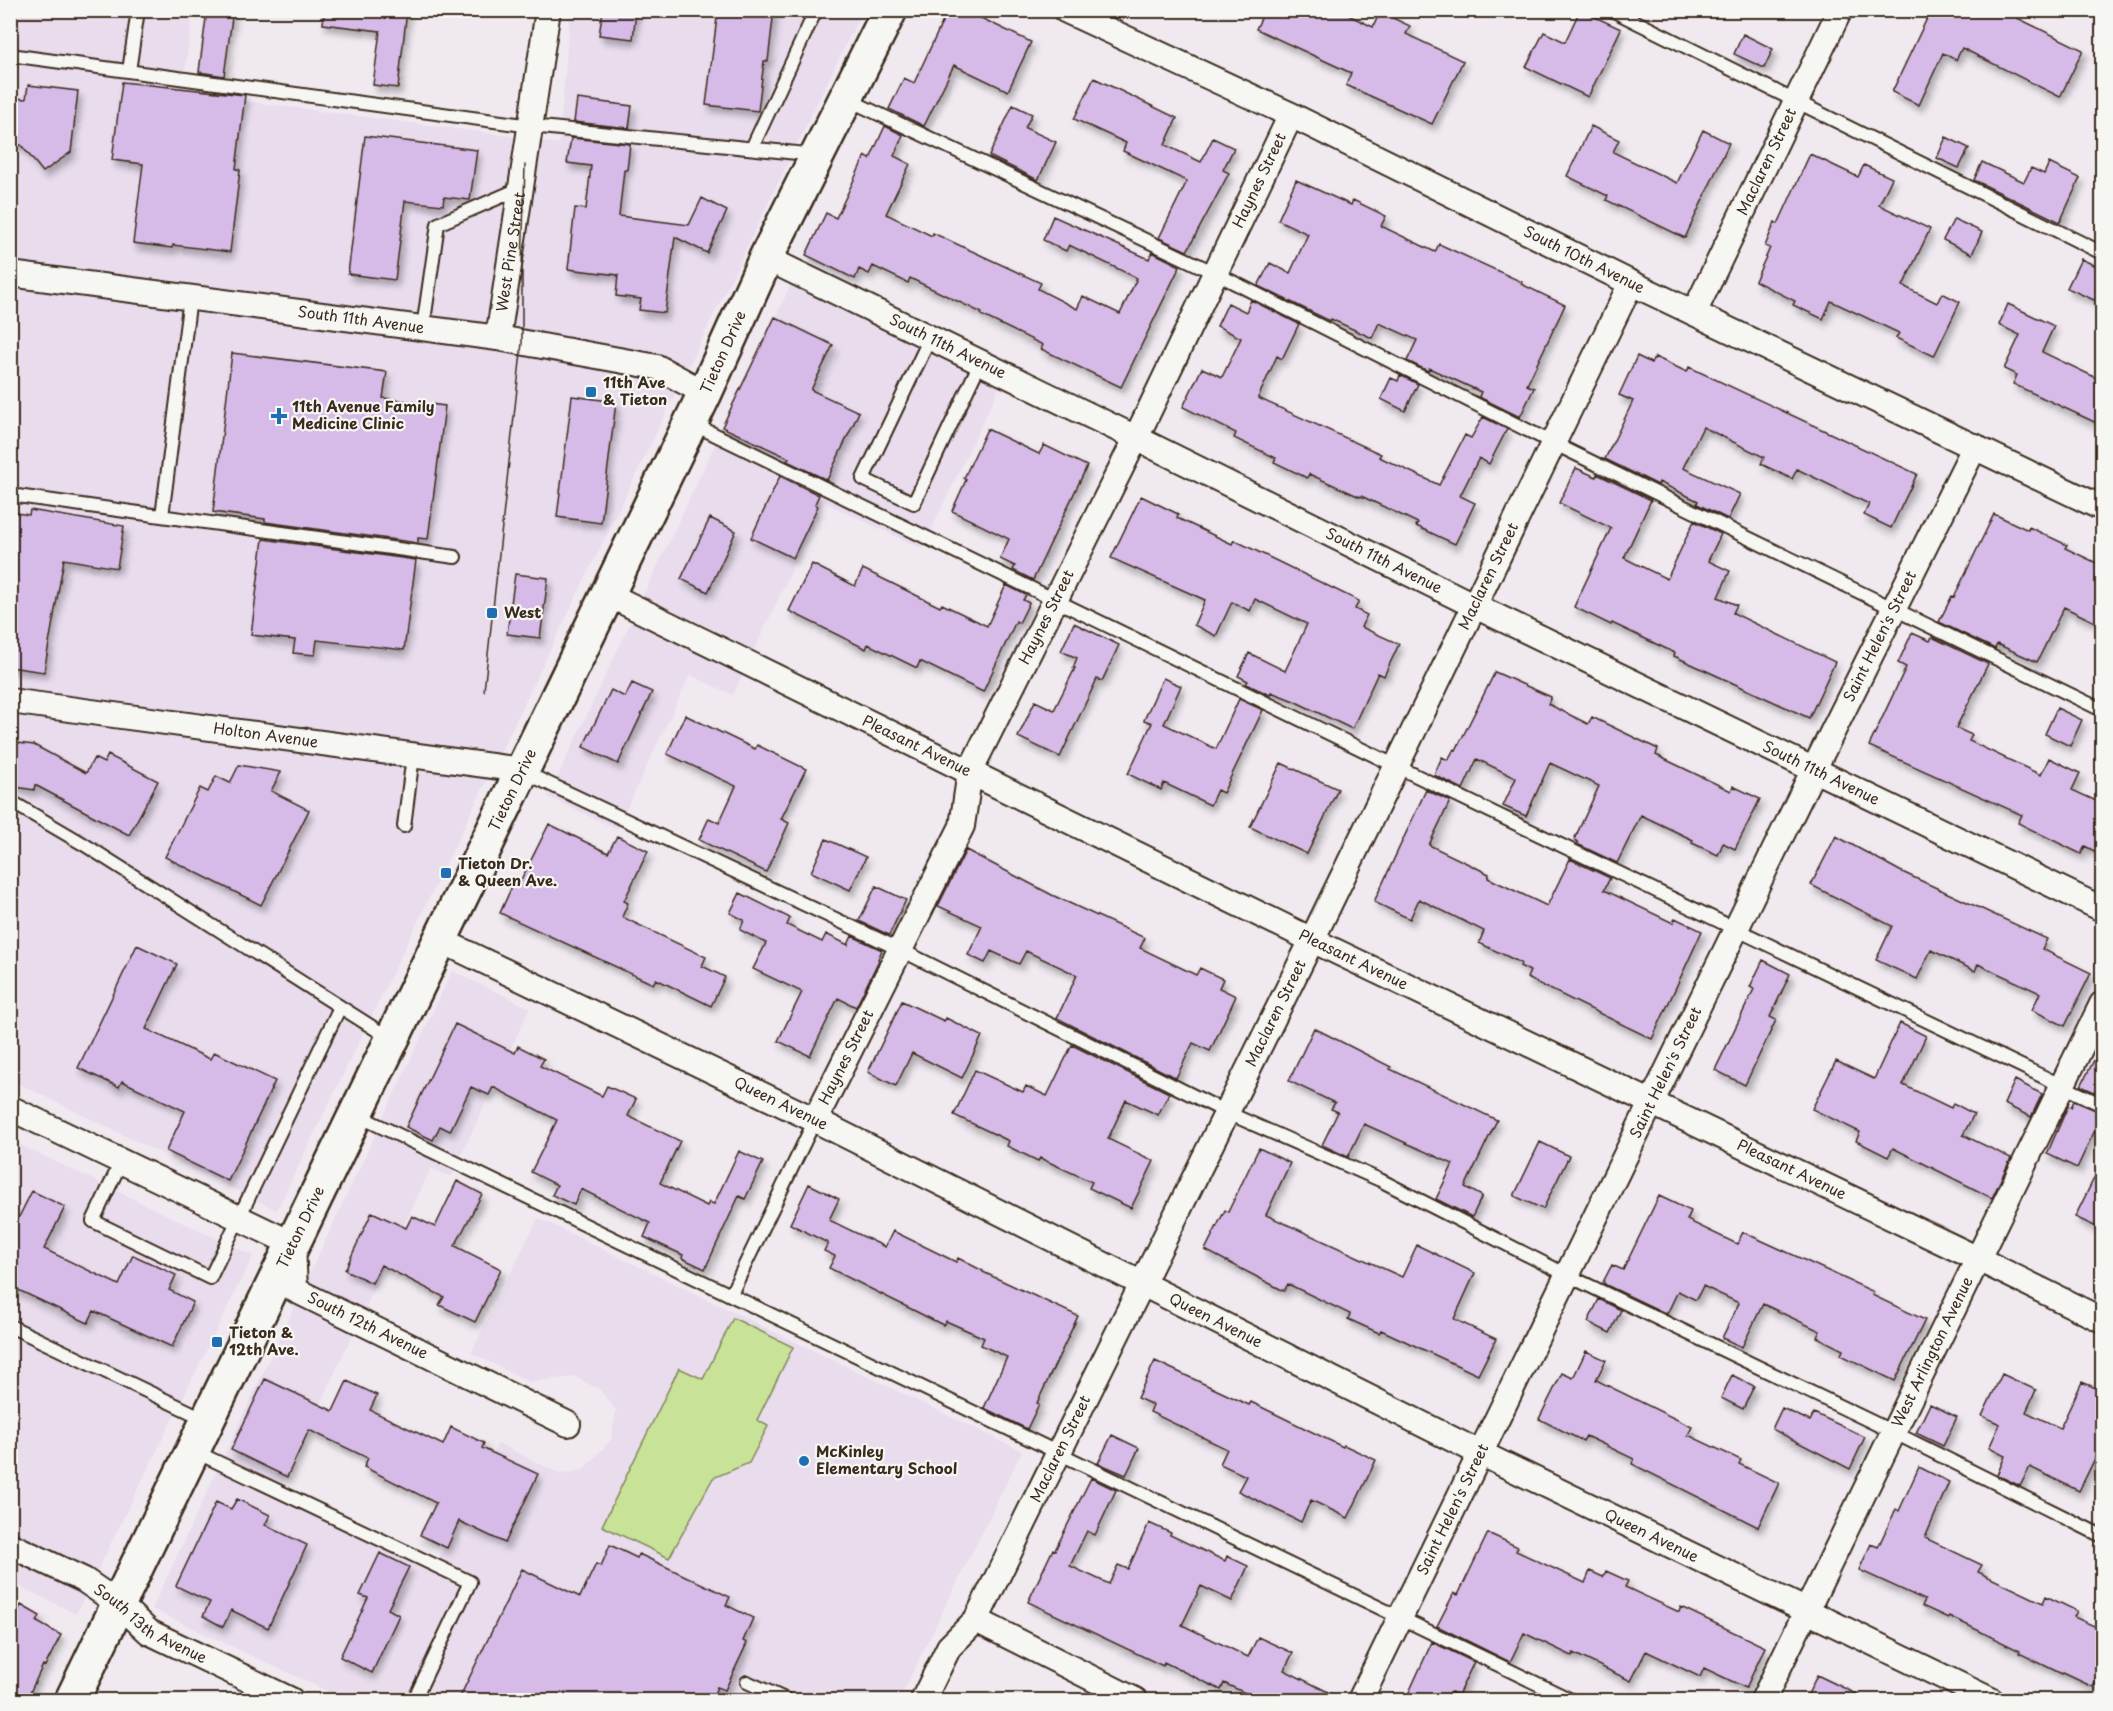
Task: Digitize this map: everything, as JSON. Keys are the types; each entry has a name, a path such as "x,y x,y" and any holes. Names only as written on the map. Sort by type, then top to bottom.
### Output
{"main road":[{"name":"Tieton Drive","path":"72,1701 705,393 766,258 890,10"}],"street":[{"name":"West Pine Street","path":"498,338 549,10"},
{"name":"South 10th Avenue","path":"1065,10 1291,115 1631,283 2103,508"},
{"name":"Maclaren Street","path":"1695,313 1840,10"},
{"name":"Haynes Street","path":"815,1120 962,826 970,771 1136,438 1291,115"},
{"name":"South 11th Avenue","path":"766,258 1473,605 2103,909"},
{"name":"South 11th Avenue","path":"10,274 498,338 657,367 705,393"},
{"name":"Maclaren Street","path":"923,1701 949,1647 976,1620 1059,1454 1228,1113 1631,283"},
{"name":"Saint Helen's Street","path":"1360,1701 1736,928 1975,446"},
{"name":"Pleasant Avenue","path":"607,594 1312,940 2103,1320"},
{"name":"Holton Avenue","path":"10,701 522,770"},
{"name":"Queen Avenue","path":"440,940 815,1120 1480,1454 1990,1701"},
{"name":"West Arlington Avenue","path":"1763,1701 2103,1004"},
{"path":"10,1108 292,1244"},
{"name":"South 12th Avenue","path":"292,1244 296,1290 568,1424"},
{"name":"South 13th Avenue","path":"10,1545 84,1580 119,1604 149,1632 291,1701"},
{"path":"976,1620 1135,1701"}],"lane":[{"path":"129,70 138,10"},
{"path":"752,148 816,10"},
{"path":"1612,10 2103,253"},
{"path":"10,55 531,126 818,156"},
{"path":"846,98 1215,273 1553,443 2103,710"},
{"path":"423,328 438,224 523,177"},
{"path":"162,516 190,298"},
{"path":"930,338 863,479 914,503 980,363"},
{"path":"690,423 1396,766 2103,1105"},
{"path":"10,495 455,557"},
{"path":"404,826 412,756"},
{"path":"522,770 901,950 1228,1113 1380,1180 1568,1275 2103,1536"},
{"path":"10,801 85,845 392,1040"},
{"path":"121,1162 93,1221 210,1278 340,1007"},
{"path":"356,1114 1571,1701"},
{"path":"731,1294 815,1120"},
{"path":"10,1326 207,1421"},
{"path":"193,1451 470,1582 414,1701"},
{"path":"747,1682 788,1701"}],"shaded area":[{"path":"10,11 193,11 182,93 559,144 570,11 862,11 277,1210 11,1080"},
{"path":"801,263 1011,363 922,549 824,502 733,695 690,675 617,829 548,797"},
{"name":"McKinley Elementary School","path":"452,971 530,1008 451,1177 431,1168 280,1489 436,1563 498,1443 560,1474 583,1470 611,1440 616,1410 599,1389 575,1377 530,1382 471,1353 538,1218 1022,1451 899,1700 346,1700 152,1609"},
{"path":"10,1140 253,1256 76,1614 11,1582"}],"green space":[{"path":"733,1318 793,1347 757,1420 768,1426 749,1463 713,1478 669,1558 602,1526 679,1368 703,1379"}],"building":[{"path":"207,10 233,10 224,76 199,72"},
{"path":"324,10 407,10 398,88 373,85 380,31 323,24"},
{"path":"603,10 636,10 633,39 599,35"},
{"path":"718,10 774,10 768,61 764,61 758,111 706,105"},
{"path":"948,10 979,10 977,16 1031,42 1008,91 954,65 924,126 889,109 904,78 914,83"},
{"path":"1265,10 1338,10 1373,27 1380,12 1410,26 1406,34 1463,61 1432,124 1346,85 1351,73 1256,29"},
{"path":"1580,10 1621,29 1588,97 1526,67 1544,32 1565,42"},
{"path":"1931,10 2001,10 2083,50 2060,97 1962,48 1956,60 1943,53 1919,105 1892,92"},
{"path":"1743,34 1773,49 1764,68 1734,54"},
{"path":"1094,78 1177,118 1165,145 1201,162 1213,138 1234,148 1223,170 1229,173 1187,251 1159,238 1187,181 1123,151 1126,143 1074,119"},
{"path":"122,82 245,95 236,169 240,170 230,252 133,243 143,164 112,160"},
{"path":"28,85 78,91 71,152 43,172 21,145 12,143 18,98 26,99"},
{"path":"577,99 632,106 629,128 574,122"},
{"path":"1013,105 1032,114 1025,128 1056,142 1038,180 989,156"},
{"path":"885,126 903,135 894,156 910,164 886,214 1041,283 1038,289 1077,309 1083,296 1120,314 1137,278 1069,245 1066,251 1043,240 1053,216 1149,259 1152,252 1180,266 1121,387 1041,349 1043,345 910,278 908,283 873,266 869,274 859,269 855,279 806,255 826,213 836,218 865,156 870,159"},
{"path":"1591,126 1619,140 1613,152 1677,183 1703,130 1729,143 1685,238 1606,200 1608,196 1567,176"},
{"path":"365,136 477,150 470,200 444,197 443,205 405,201 395,280 348,274"},
{"path":"1946,137 1969,148 1959,168 1937,158"},
{"path":"571,138 630,144 627,170 624,170 619,216 689,225 702,198 727,211 707,253 675,237 665,313 639,310 641,299 616,296 618,275 568,269 575,208 586,209 591,166 567,163"},
{"path":"1810,154 1858,177 1864,165 1892,178 1879,205 1930,229 1903,286 1937,303 1942,293 1960,302 1934,356 1896,338 1899,333 1831,301 1823,319 1793,305 1795,301 1755,281 1770,248 1765,246 1775,222 1778,224"},
{"path":"1982,162 2024,182 2031,168 2044,174 2049,163 2080,178 2060,222 1974,180"},
{"path":"1296,180 1351,205 1353,200 1386,216 1381,226 1435,252 1439,244 1522,282 1521,284 1565,305 1527,385 1534,388 1520,417 1479,397 1481,392 1429,368 1428,371 1407,361 1417,340 1379,323 1372,338 1331,319 1330,321 1258,286 1270,263 1290,273 1308,234 1278,220"},
{"path":"1954,219 1982,232 1972,254 1943,240"},
{"path":"2081,259 2103,269 2103,304 2067,288"},
{"path":"1251,300 1299,324 1282,359 1277,356 1258,398 1381,454 1379,457 1439,485 1465,435 1471,438 1483,417 1507,429 1489,464 1479,458 1460,496 1475,503 1455,544 1416,526 1418,523 1361,496 1309,474 1307,478 1274,462 1276,458 1234,438 1236,433 1183,407 1202,368 1222,377 1241,338 1217,326 1228,303 1246,312"},
{"path":"2008,304 2054,326 2042,352 2103,381 2103,426 2013,384 2017,375 2004,369 2020,335 1999,325"},
{"path":"775,317 833,345 811,390 859,412 827,480 787,461 789,458 722,427"},
{"path":"232,353 387,372 383,398 445,406 428,539 418,538 418,543 265,522 265,519 213,512"},
{"path":"1637,356 1651,363 1655,357 1687,372 1689,367 1917,474 1891,528 1864,515 1869,504 1797,469 1792,479 1761,464 1764,457 1703,427 1683,468 1740,494 1728,519 1697,504 1698,501 1659,482 1658,485 1605,459 1633,401 1619,395"},
{"path":"1400,375 1418,384 1405,411 1381,399 1391,378 1398,381"},
{"path":"572,396 616,402 601,523 557,517"},
{"path":"987,429 1039,454 1044,445 1087,466 1033,580 1013,570 1015,566 1000,559 1009,539 952,511 966,480 964,478"},
{"path":"1576,468 1596,477 1597,474 1651,500 1624,558 1667,579 1694,521 1721,534 1708,561 1730,571 1718,597 1737,605 1733,613 1835,662 1809,718 1574,607 1611,528 1559,503"},
{"path":"780,476 819,495 815,504 818,506 793,558 751,538"},
{"path":"1141,496 1178,514 1177,518 1232,544 1234,540 1359,601 1355,609 1367,615 1361,627 1399,644 1384,676 1378,673 1352,729 1294,701 1271,692 1270,695 1246,684 1248,681 1238,676 1249,653 1285,671 1307,624 1255,599 1250,611 1232,602 1216,636 1194,625 1205,600 1111,558"},
{"path":"30,510 124,526 117,568 64,559 44,672 10,667 10,512 29,515"},
{"path":"1994,514 2067,545 2065,548 2103,566 2103,626 2064,607 2037,662 1997,644 1995,649 1939,622 1952,596 1954,597"},
{"path":"710,518 736,531 708,592 681,579"},
{"path":"263,539 416,560 404,650 317,640 315,655 293,653 295,640 251,635"},
{"path":"812,564 855,586 863,569 940,607 942,604 987,626 1006,585 1026,595 1023,600 1029,603 1019,623 1016,621 983,692 920,661 917,668 868,644 866,649 789,611"},
{"path":"515,574 548,578 540,638 507,634"},
{"path":"1074,623 1119,645 1102,681 1097,679 1060,757 1018,737 1035,701 1054,710 1075,668 1073,668 1077,658 1061,651"},
{"path":"1912,633 1930,641 1932,637 1988,664 1956,728 1972,735 1969,741 2041,775 2049,758 2080,773 2072,790 2103,804 2103,838 2096,852 2085,846 2081,854 2018,823 2022,815 1869,746 1906,667 1898,663"},
{"path":"1495,672 1551,697 1548,704 1588,724 1592,717 1658,749 1656,755 1731,791 1733,786 1760,799 1735,849 1723,843 1718,855 1641,815 1617,863 1577,844 1578,842 1574,840 1599,786 1550,763 1526,816 1503,806 1516,778 1477,759 1463,789 1434,775 1442,757 1448,760 1454,749 1456,750"},
{"path":"1163,678 1181,686 1164,724 1216,749 1239,699 1263,710 1223,793 1217,790 1210,805 1164,783 1161,790 1128,774 1152,723 1144,720"},
{"path":"632,683 652,692 618,764 583,747 611,690 625,697"},
{"path":"2057,708 2082,720 2070,746 2045,734"},
{"path":"685,715 755,749 757,745 806,769 781,819 789,823 766,872 699,840 709,818 719,823 736,786 667,754"},
{"path":"10,742 34,745 86,773 94,758 104,763 108,755 158,781 129,835 35,785 34,790 16,787 16,782 10,781"},
{"path":"1281,763 1338,789 1307,854 1250,827"},
{"path":"239,765 281,772 271,791 309,810 261,905 165,857 200,788 208,792 216,776 230,783"},
{"path":"1426,790 1450,801 1429,845 1489,874 1488,878 1547,906 1570,859 1610,878 1604,890 1673,923 1675,918 1702,931 1652,1039 1527,978 1530,971 1520,966 1521,963 1479,943 1484,931 1419,899 1410,919 1374,902"},
{"path":"549,824 608,853 617,836 648,851 624,901 628,903 622,917 706,957 702,966 725,977 711,1006 656,979 653,984 500,913 514,882 519,884"},
{"path":"1836,836 1900,871 2047,939 2042,949 2091,973 2065,1026 2032,1010 2040,993 1978,964 1975,971 1931,950 1917,979 1876,960 1892,926 1811,885"},
{"path":"826,839 866,857 850,890 811,872"},
{"path":"966,850 1052,895 1145,938 1140,948 1196,975 1200,968 1223,979 1219,988 1236,996 1210,1051 1193,1043 1176,1078 1057,1018 1077,975 1026,951 1019,964 991,951 985,963 968,955 982,926 938,906"},
{"path":"876,886 906,900 889,935 859,921"},
{"path":"740,893 790,918 787,925 822,942 826,934 848,945 852,936 882,950 856,1007 838,998 810,1056 778,1041 802,992 753,969 766,943 740,930 744,920 730,913"},
{"path":"137,945 177,964 146,1029 210,1059 214,1052 275,1081 228,1181 166,1151 185,1111 122,1081 119,1087 78,1068"},
{"path":"1763,960 1790,974 1770,1017 1776,1020 1745,1085 1715,1070 1754,989 1750,987"},
{"path":"902,1001 944,1021 946,1018 982,1036 962,1078 912,1053 896,1086 868,1072"},
{"path":"1900,1023 1926,1036 1903,1085 1951,1108 1953,1103 1974,1114 1963,1135 2011,1158 1992,1198 1893,1148 1888,1157 1856,1141 1860,1132 1812,1109 1836,1061 1874,1079"},
{"path":"455,1024 515,1053 518,1046 544,1059 540,1066 602,1096 607,1086 636,1099 628,1116 680,1141 660,1183 707,1206 709,1202 714,1204 739,1151 763,1162 745,1199 739,1196 705,1269 682,1258 683,1255 644,1237 650,1223 581,1189 574,1205 552,1195 557,1185 531,1172 557,1120 493,1087 489,1095 471,1087 450,1131 440,1126 433,1140 406,1127"},
{"path":"1314,1028 1391,1067 1390,1069 1497,1120 1465,1187 1482,1196 1472,1217 1436,1199 1453,1164 1364,1124 1348,1157 1322,1145 1338,1112 1331,1109 1335,1103 1289,1081"},
{"path":"2103,1042 2103,1096 2081,1086"},
{"path":"1072,1045 1169,1093 1158,1115 1126,1100 1108,1139 1154,1161 1131,1208 1089,1188 1092,1182 1040,1158 1038,1161 1007,1146 1009,1141 954,1115 975,1070 1023,1092 1026,1086 1047,1096"},
{"path":"2015,1080 2042,1094 2031,1117 2004,1104"},
{"path":"2074,1101 2103,1113 2077,1168 2047,1154 2068,1106 2071,1107"},
{"path":"1540,1142 1569,1156 1543,1209 1514,1196"},
{"path":"1259,1148 1290,1163 1266,1215 1402,1277 1417,1245 1475,1273 1454,1319 1496,1339 1478,1375 1381,1330 1379,1333 1348,1319 1350,1314 1288,1284 1284,1291 1205,1250 1225,1210 1228,1212"},
{"path":"2103,1160 2103,1230 2075,1217"},
{"path":"457,1181 482,1194 455,1246 501,1269 475,1322 439,1305 444,1297 381,1265 372,1283 345,1270 372,1212 406,1228 412,1216 435,1227"},
{"path":"809,1184 839,1199 829,1220 885,1247 893,1231 956,1262 958,1258 1078,1316 1027,1429 984,1408 1007,1357 981,1345 984,1338 946,1321 943,1325 829,1268 835,1256 824,1251 828,1243 790,1224"},
{"path":"32,1191 65,1207 44,1249 119,1285 133,1255 176,1275 169,1290 193,1302 172,1347 94,1311 88,1323 10,1286 10,1235"},
{"path":"1659,1196 1691,1211 1687,1220 1737,1244 1743,1232 1874,1292 1872,1295 1925,1320 1895,1381 1841,1355 1843,1350 1817,1337 1820,1331 1763,1304 1742,1347 1722,1338 1739,1303 1703,1286 1696,1300 1678,1291 1667,1314 1606,1285 1603,1282 1612,1265 1623,1270"},
{"path":"1599,1299 1621,1310 1610,1333 1588,1322"},
{"path":"1586,1351 1606,1360 1596,1380 1692,1427 1688,1435 1741,1460 1739,1464 1779,1483 1758,1527 1632,1464 1634,1459 1586,1436 1583,1441 1539,1419 1562,1373 1573,1378"},
{"path":"1155,1361 1249,1405 1251,1402 1343,1447 1344,1445 1376,1460 1348,1518 1311,1500 1301,1522 1238,1491 1246,1476 1220,1464 1227,1449 1150,1412 1153,1405 1137,1398"},
{"path":"2002,1374 2036,1390 2026,1412 2060,1428 2082,1382 2103,1391 2103,1442 2079,1491 2030,1467 2020,1486 1997,1475 2005,1456 1989,1448 2000,1424 1982,1416"},
{"path":"1732,1375 1754,1386 1743,1409 1721,1398"},
{"path":"265,1379 333,1411 347,1381 377,1395 370,1410 443,1445 451,1427 484,1443 482,1448 538,1474 505,1543 459,1521 447,1548 420,1535 436,1503 364,1467 368,1458 309,1430 287,1477 231,1450"},
{"path":"1930,1404 1957,1417 1943,1446 1916,1433"},
{"path":"1782,1408 1810,1421 1814,1413 1865,1437 1850,1469 1772,1429"},
{"path":"1112,1435 1139,1448 1126,1475 1098,1463"},
{"path":"1919,1467 1949,1482 1925,1538 1982,1565 1978,1572 2043,1603 2046,1596 2077,1611 2074,1617 2103,1630 2103,1685 2095,1682 2093,1687 2062,1674 1949,1616 1948,1618 1922,1606 1925,1600 1859,1570 1871,1544 1878,1547 1896,1509 1899,1511"},
{"path":"1091,1478 1116,1490 1095,1535 1087,1531 1070,1566 1109,1584 1118,1565 1128,1569 1149,1523 1225,1561 1227,1556 1248,1566 1232,1601 1201,1586 1182,1625 1248,1657 1258,1637 1293,1653 1284,1670 1346,1701 1262,1701 1224,1683 1221,1690 1164,1662 1163,1666 1028,1602"},
{"path":"237,1499 270,1515 265,1525 307,1545 268,1628 231,1610 223,1627 203,1616 210,1602 176,1586 216,1502 231,1509"},
{"path":"1488,1533 1518,1547 1516,1551 1585,1583 1590,1571 1603,1577 1606,1571 1628,1581 1625,1587 1679,1612 1681,1607 1765,1647 1746,1688 1704,1668 1700,1677 1646,1651 1631,1681 1573,1653 1572,1656 1524,1633 1510,1662 1437,1626 1454,1593 1458,1595"},
{"path":"610,1545 637,1558 639,1554 730,1597 726,1605 753,1618 743,1641 747,1643 725,1690 717,1687 711,1701 458,1701 522,1569 580,1597 596,1564 601,1566"},
{"path":"380,1553 409,1567 388,1609 399,1615 372,1673 340,1657 368,1598 360,1595"},
{"path":"21,1605 40,1616 37,1622 61,1635 45,1666 43,1665 26,1701 10,1701 10,1627"},
{"path":"1432,1642 1474,1662 1458,1695 1451,1692 1447,1701 1405,1701"},
{"path":"1817,1675 1871,1701 1805,1701"}],"tram line":[{"path":"484,691 522,343 525,165"}],"place":[{"name":"11th Ave & Tieton","path":"591,392"},
{"name":"11th Avenue Family Medicine Clinic","path":"279,416"},
{"name":"West","path":"492,613"},
{"name":"Tieton Dr. & Queen Ave.","path":"446,873"},
{"name":"Tieton & 12th Ave.","path":"217,1342"},
{"name":"McKinley Elementary School","path":"804,1461"}]}
